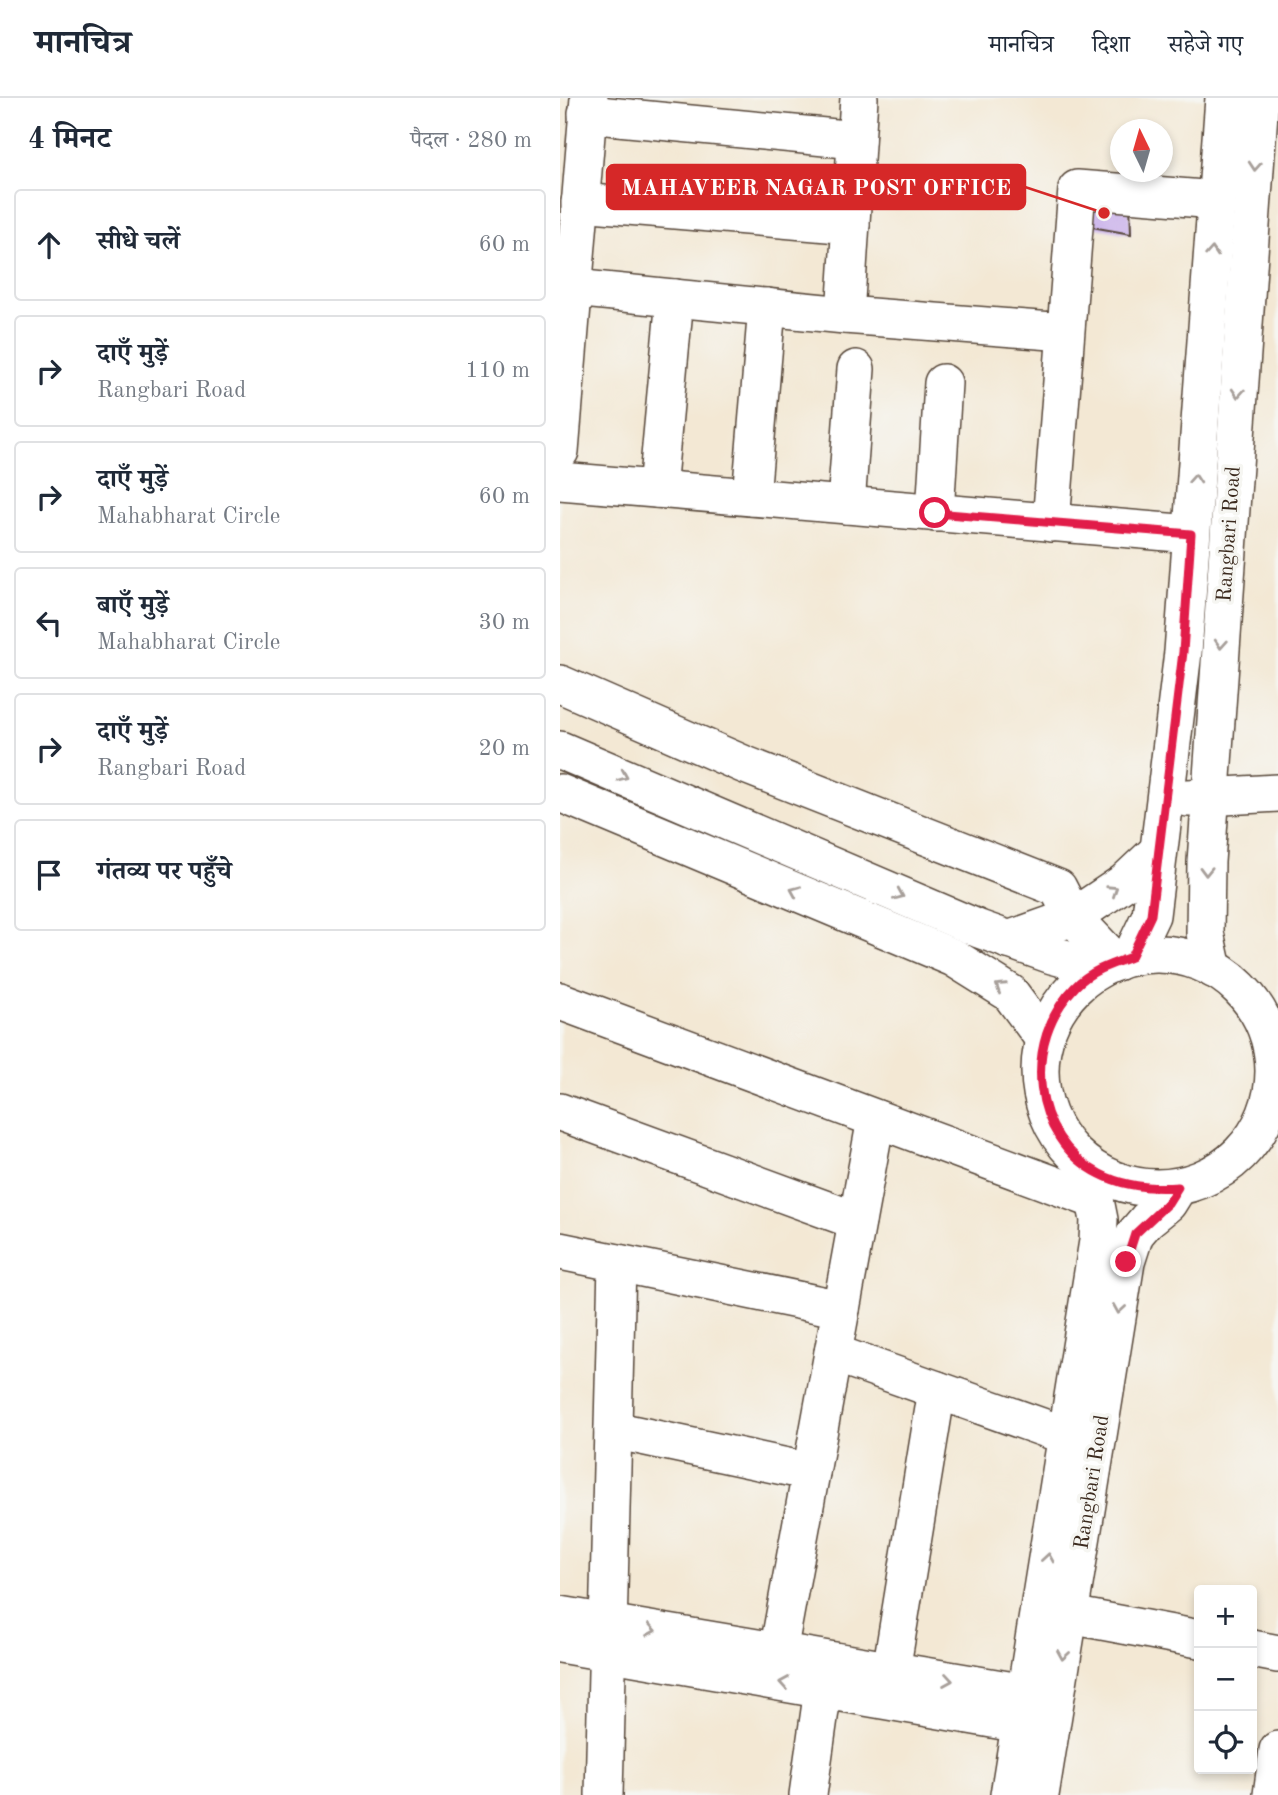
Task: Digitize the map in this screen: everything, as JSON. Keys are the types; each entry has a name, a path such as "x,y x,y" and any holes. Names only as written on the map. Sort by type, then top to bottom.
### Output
{"street":[{"path":"845,315 859,98"},
{"name":"Rangbari Road","path":"1116,962 1151,915 1183,652 1224,98"},
{"name":"Rangbari Road","path":"1213,969 1205,933 1206,862 1260,98"},
{"path":"560,451 588,106 856,140"},
{"path":"1051,523 1077,189 1216,200"},
{"path":"580,202 851,225"},
{"path":"573,288 845,315 1065,332"},
{"path":"657,489 675,298"},
{"path":"751,497 767,307"},
{"path":"846,505 856,369"},
{"path":"935,513 943,383"},
{"path":"560,481 1191,534"},
{"path":"560,684 743,764 1058,888 1073,917 1116,962"},
{"path":"560,750 979,929 1052,955 1116,962 1162,954 1193,959 1221,973 1245,993 1270,1027 1275,1079 1266,1131 1234,1160 1208,1178 1178,1187 1151,1189 1124,1184 1097,1187 876,1119 560,1001"},
{"path":"560,793 954,958 1010,993 1044,1039"},
{"path":"1165,799 1278,793"},
{"path":"1008,940 1073,917 1125,882 1158,851"},
{"path":"1097,1187 1054,1130 1042,1101 1039,1070 1044,1039 1056,1010 1076,986 1116,962"},
{"path":"560,1112 857,1221"},
{"path":"778,1651 876,1119"},
{"name":"Rangbari Road","path":"1009,1795 1098,1241 1097,1187"},
{"name":"Rangbari Road","path":"1040,1795 1126,1262 1135,1234 1168,1203 1178,1187"},
{"path":"560,1251 841,1309"},
{"path":"604,1795 617,1263"},
{"path":"833,1353 1067,1436"},
{"path":"891,1671 937,1390"},
{"path":"613,1430 811,1472"},
{"path":"560,1615 607,1638 1023,1709"},
{"path":"1070,1615 1194,1638"},
{"path":"560,1644 607,1638 778,1651 825,1675 891,1671 1023,1709"},
{"path":"1257,1650 1278,1654"},
{"path":"808,1795 825,1675"},
{"path":"1272,1795 1278,1750"}],"building":[{"path":"1084,190 1130,202 1131,234 1075,224"}],"place":[{"name":"MAHAVEER NAGAR POST OFFICE","path":"1104,213"}],"route":[{"path":"935,513 1191,534 1183,652 1151,915 1131,957 1101,968 1076,986 1056,1010 1044,1039 1039,1070 1042,1101 1054,1130 1074,1154 1098,1174 1124,1184 1151,1189 1178,1187 1168,1203 1135,1234 1126,1262"}]}
